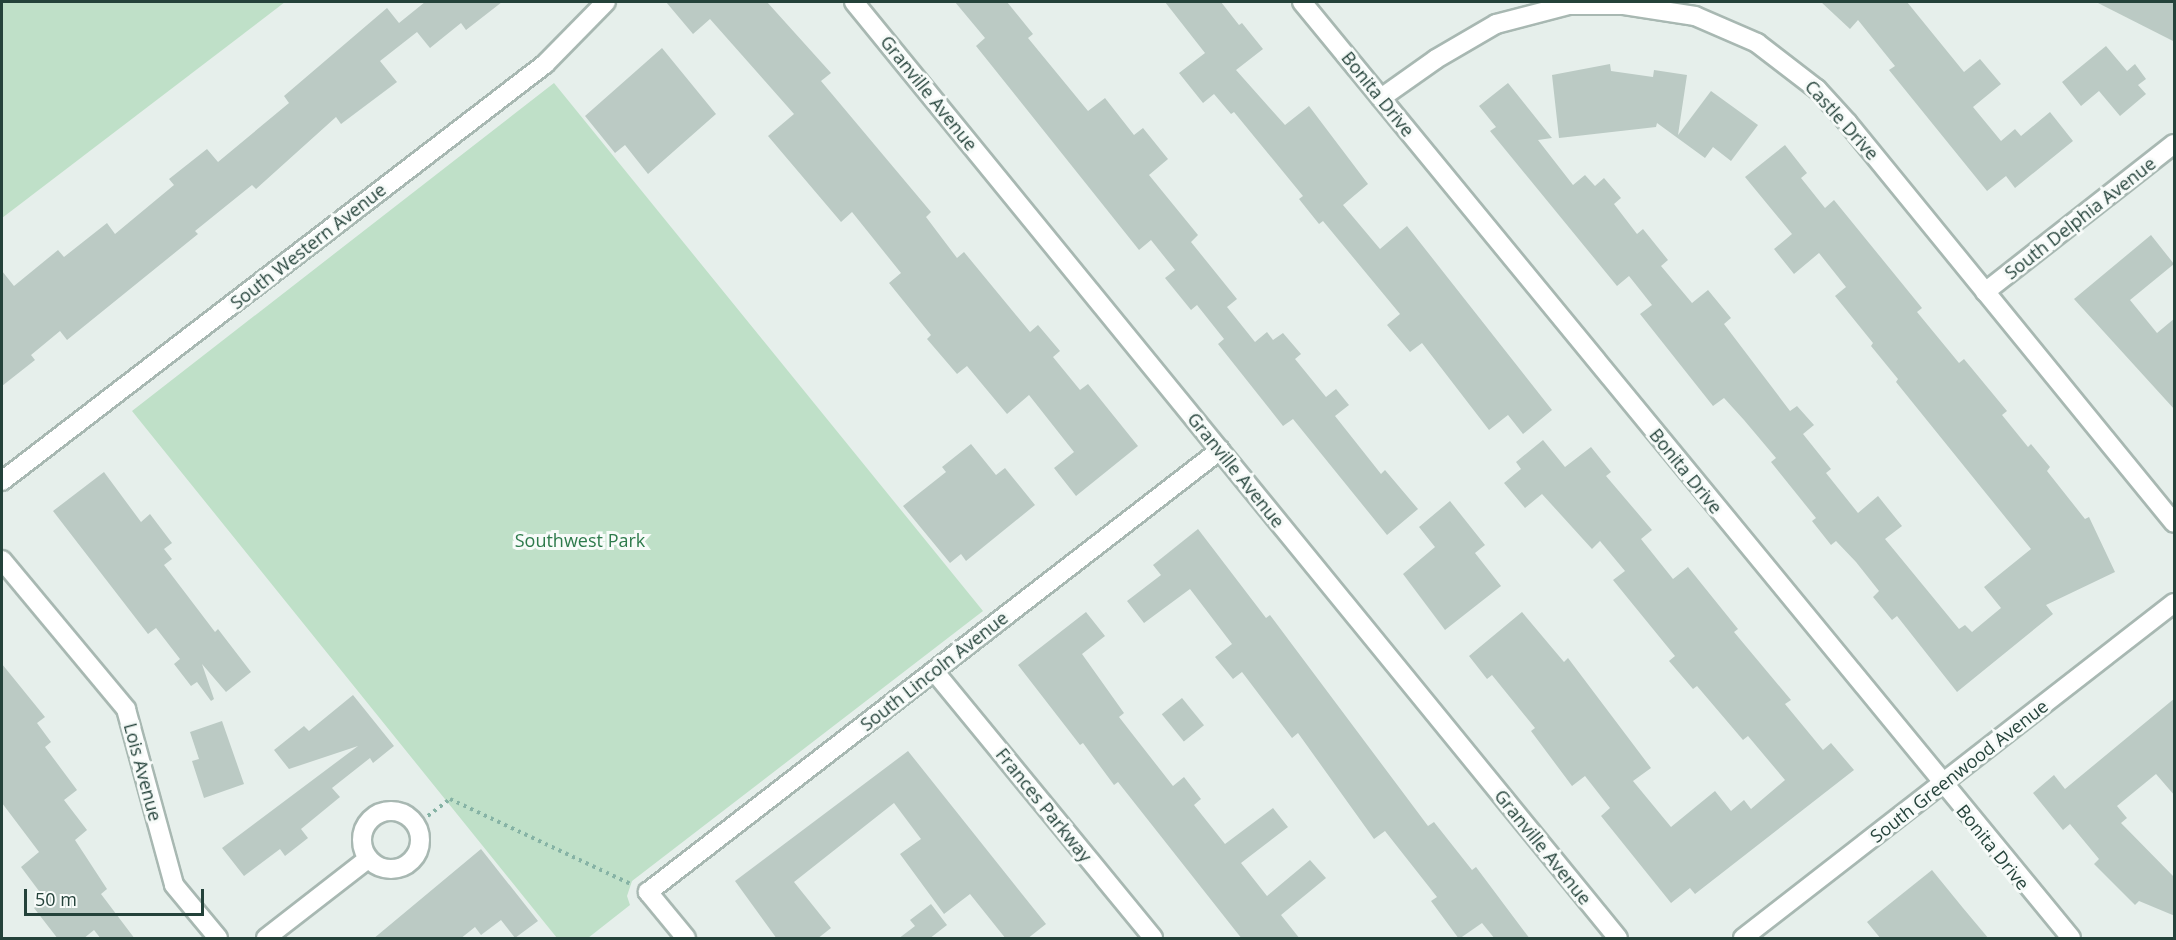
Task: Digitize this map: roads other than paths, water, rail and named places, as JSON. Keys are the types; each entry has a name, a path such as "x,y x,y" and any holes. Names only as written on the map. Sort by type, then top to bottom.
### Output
{"street":[{"name":"South Western Avenue","path":"2,481 545,64 606,2"},
{"name":"Granville Avenue","path":"854,2 1618,939"},
{"name":"Bonita Drive","path":"1302,2 2071,939"},
{"name":"Castle Drive","path":"1381,98 1436,58 1496,24 1569,3 1624,5 1695,16 1757,43 1789,64 1847,122 2175,523"},
{"name":"South Delphia Avenue","path":"1985,292 2175,144"},
{"name":"South Lincoln Avenue","path":"686,939 648,892 1220,450"},
{"name":"Lois Avenue","path":"2,560 126,709 174,885 218,939"},
{"name":"South Greenwood Avenue","path":"1743,939 2175,603"},
{"name":"Frances Parkway","path":"934,671 1153,939"},
{"path":"383,812 402,813 416,825 420,844 412,861 404,867 385,869 368,859 362,841 367,823 374,816 383,812"},
{"path":"266,939 368,859"}],"park label":[{"name":"Southwest Park","path":"580,540"}]}
